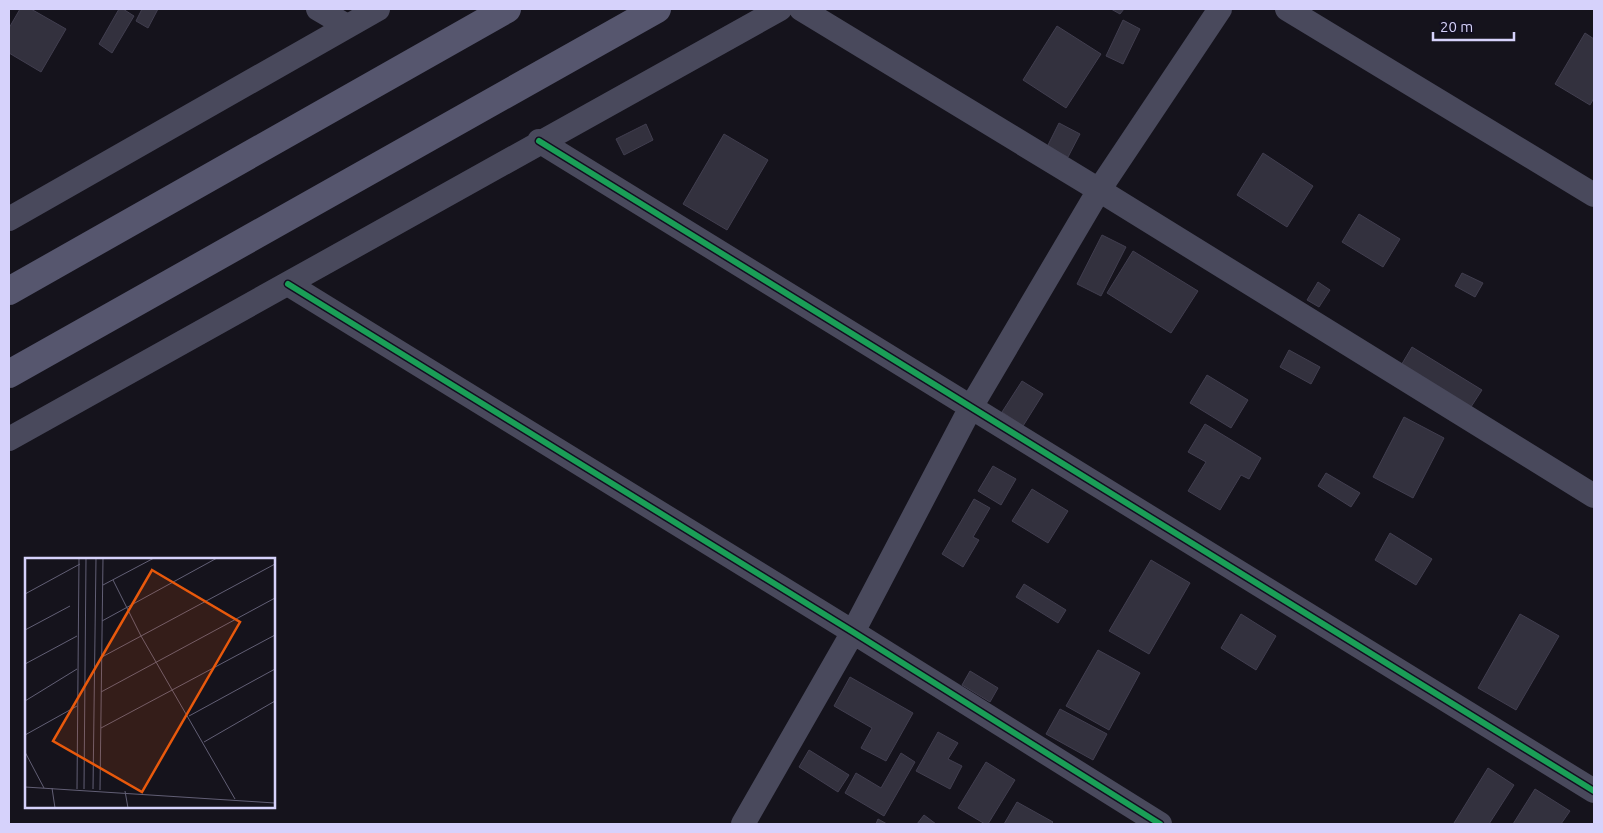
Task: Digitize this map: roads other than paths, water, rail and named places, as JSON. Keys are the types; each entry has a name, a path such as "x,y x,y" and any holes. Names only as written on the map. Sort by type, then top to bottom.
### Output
{"street":[{"path":"318,9 347,26"},
{"path":"9,219 378,9"},
{"path":"9,291 508,9"},
{"path":"9,374 657,9"},
{"path":"9,439 288,284 539,141 780,9"},
{"path":"801,9 1099,190 1594,496"},
{"path":"743,824 853,632 971,407 1099,190 1220,9"},
{"path":"1288,9 1594,195"},
{"path":"539,141 1594,791"},
{"path":"288,284 853,632 1160,824"}]}
